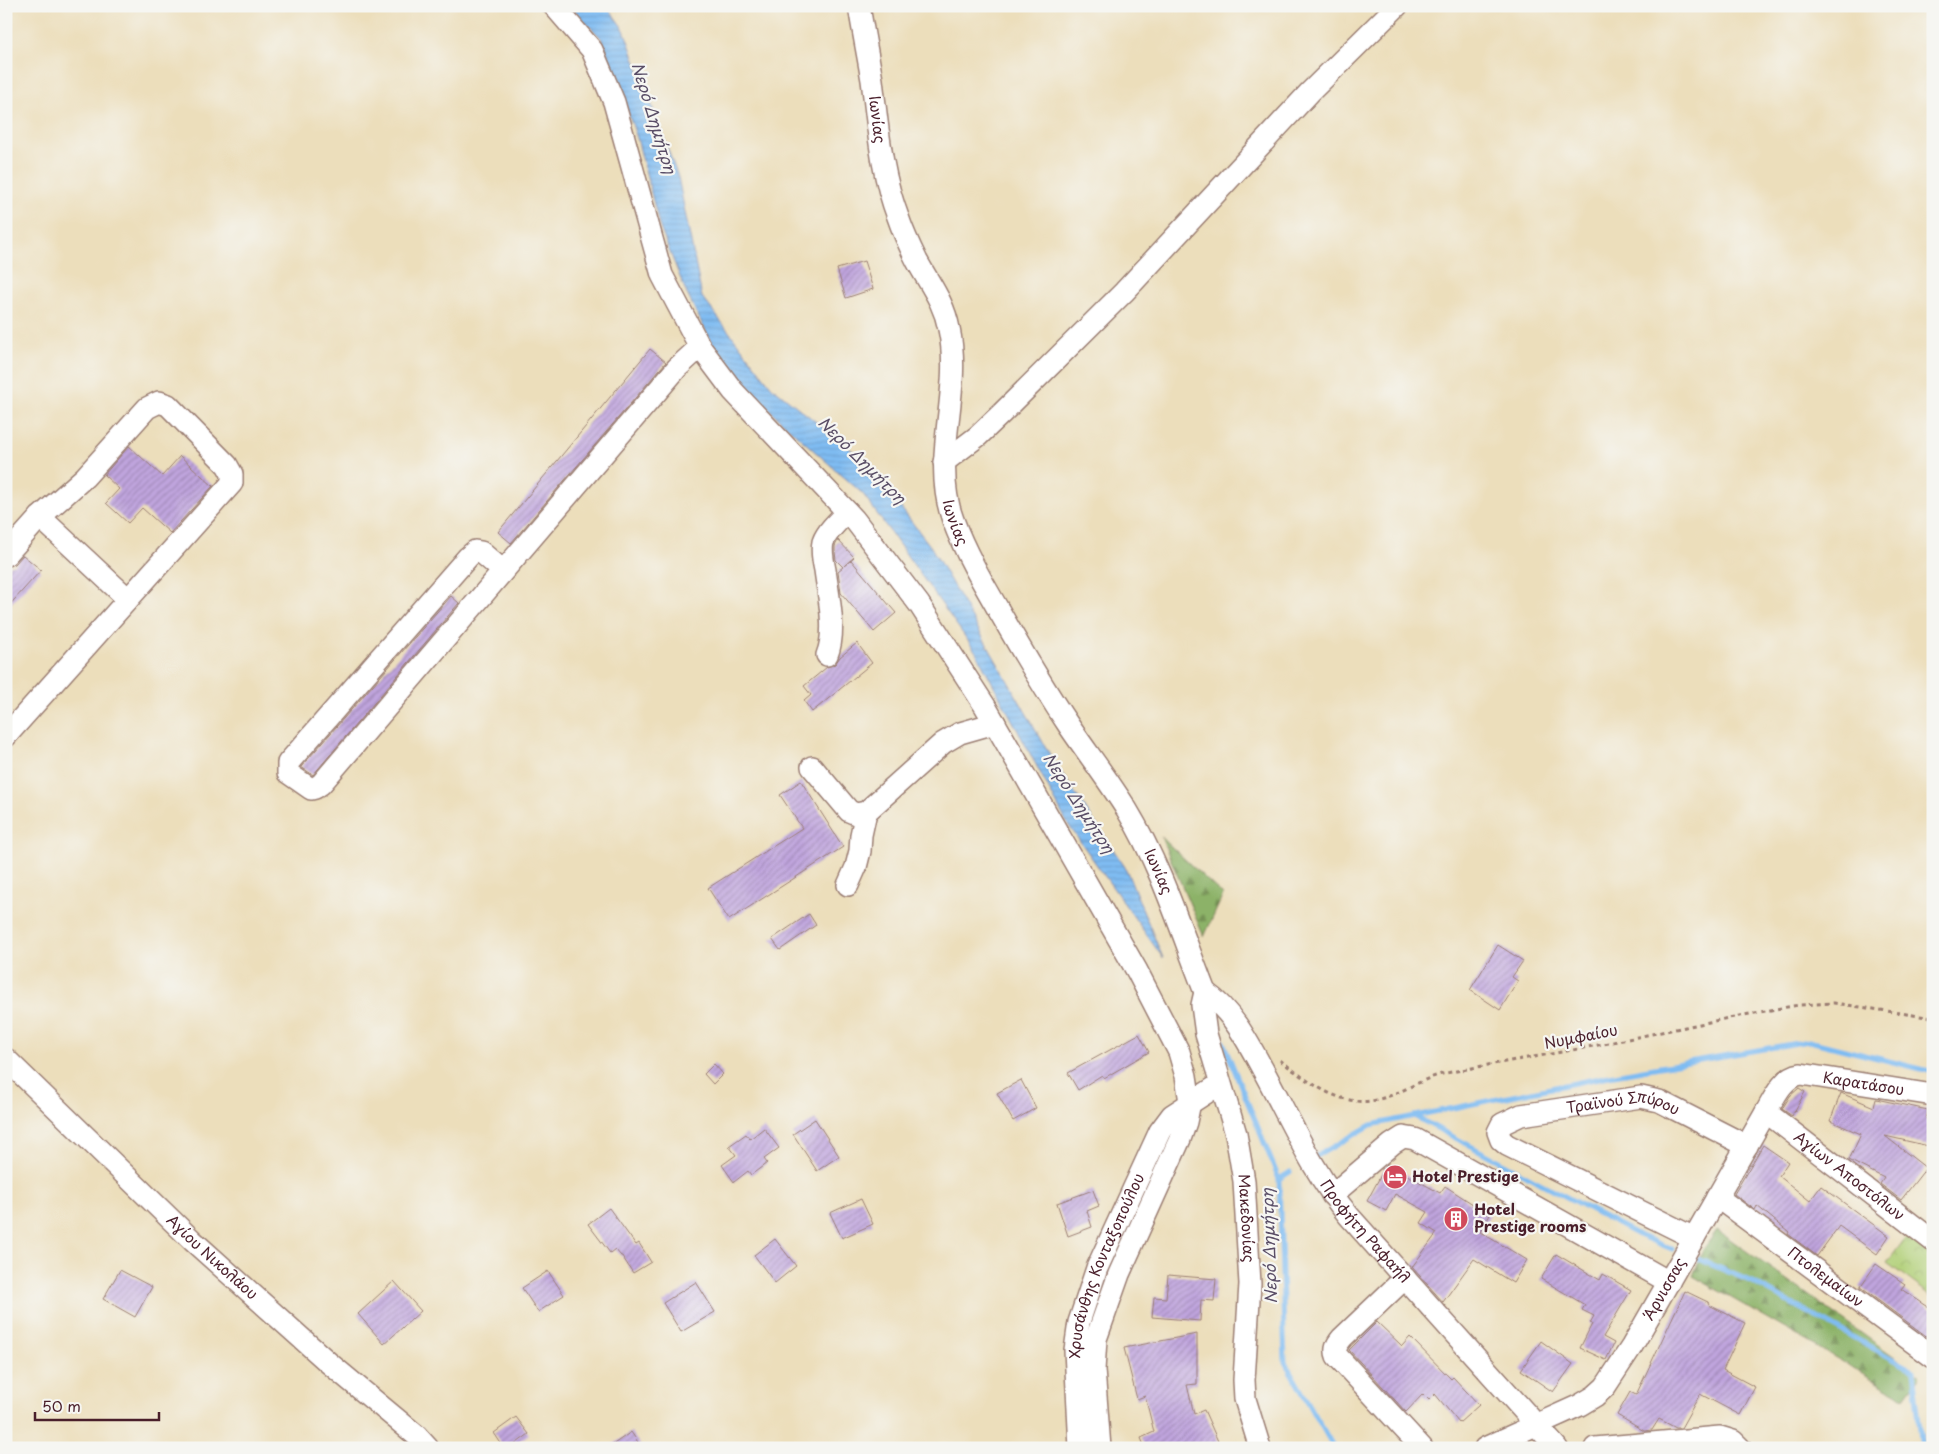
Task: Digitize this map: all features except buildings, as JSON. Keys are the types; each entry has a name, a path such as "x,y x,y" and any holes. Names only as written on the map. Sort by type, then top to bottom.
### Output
{"street":[{"path":"554,6 592,50 614,102 662,275 700,347 733,392 847,512 918,604 995,723 1138,972 1179,1052 1186,1076 1190,1102"},
{"name":"Ιωνίας","path":"859,6 871,78 882,164 897,217 917,261 942,303 950,328 952,350 951,384 944,462 946,494 952,519 1019,647 1069,726 1128,811 1151,854 1205,992"},
{"path":"944,462 978,436 1002,414 1124,292 1310,92 1397,6"},
{"path":"503,571 481,552 475,551 468,557 288,763 288,773 311,789 321,784 677,368 700,347"},
{"path":"6,555 40,516 85,477 147,408 159,402 168,405 227,465 232,474 232,483 6,736"},
{"path":"827,655 830,649 831,619 822,555 823,542 834,524 847,512"},
{"path":"40,516 128,599"},
{"path":"812,768 849,811 856,814 866,812 943,743 960,733 995,723"},
{"path":"848,885 856,867 860,851 860,834 866,812"},
{"name":"Μακεδονίας","path":"1205,992 1202,1005 1203,1020 1236,1134 1244,1180 1250,1284 1244,1380 1245,1400 1260,1448"},
{"name":"Προφήτη Ραφαήλ","path":"1205,992 1218,1001 1250,1046 1319,1176 1348,1216 1557,1448"},
{"name":"Αγίου Νικολάου","path":"8,1062 192,1241 329,1363 417,1436 428,1448"},
{"name":"Καρατάσου","path":"1794,1075 1801,1074 1933,1095"},
{"name":"Άρνισσας","path":"1485,1448 1580,1405 1596,1396 1605,1387 1632,1346 1766,1112 1788,1079 1794,1075"},
{"name":"Χρυσάνθης Κονταξοπούλου","path":"1080,1448 1075,1350 1082,1308 1097,1268 1154,1142 1172,1115 1220,1084"},
{"name":"Τραϊνού Σπύρου","path":"1694,1238 1507,1145 1501,1140 1498,1132 1502,1124 1521,1115 1641,1097 1659,1101 1747,1146"},
{"name":"Χρυσάνθης Κονταξοπούλου","path":"1100,1448 1094,1370 1096,1339 1119,1274 1180,1140 1190,1102"},
{"name":"Αγίων Αποστόλων","path":"1766,1112 1933,1241"},
{"path":"1332,1195 1392,1144 1403,1137 1415,1139 1669,1282"},
{"name":"Πτολεμαίων","path":"1717,1197 1933,1357"},
{"path":"1405,1278 1342,1338 1338,1343 1336,1353 1422,1448"},
{"path":"1595,1448 1720,1437 1733,1441 1740,1448"}],"path":[{"name":"Νυμφαίου","path":"1278,1059 1311,1083 1341,1098 1357,1102 1374,1100 1390,1095 1440,1075 1799,1004 1834,1003 1933,1018"}],"green space":[{"path":"1161,837 1223,895 1204,937"},
{"path":"1717,1230 1920,1375 1904,1397 1693,1276 1703,1250"},
{"path":"1907,1236 1933,1255 1933,1297 1887,1263"}],"water":[{"path":"570,6 607,6 624,30 678,177 702,297 772,387 864,460 931,547 1056,765 1125,867 1163,958 1067,823 976,652 863,494 784,424 722,363 687,294 660,228 637,138 602,39"}],"waterway":[{"path":"1315,1157 1371,1125 1614,1075 1809,1041 1933,1072"},
{"name":"Νερό Δημήτρη","path":"1223,1042 1279,1179 1285,1362 1334,1448"},
{"path":"1414,1116 1638,1235 1672,1249"},
{"path":"1279,1179 1290,1172"},
{"path":"1698,1259 1752,1282 1913,1370 1922,1448"}],"place":[{"name":"Hotel Prestige","path":"1395,1177"},
{"name":"Hotel Prestige rooms","path":"1456,1219"}]}
